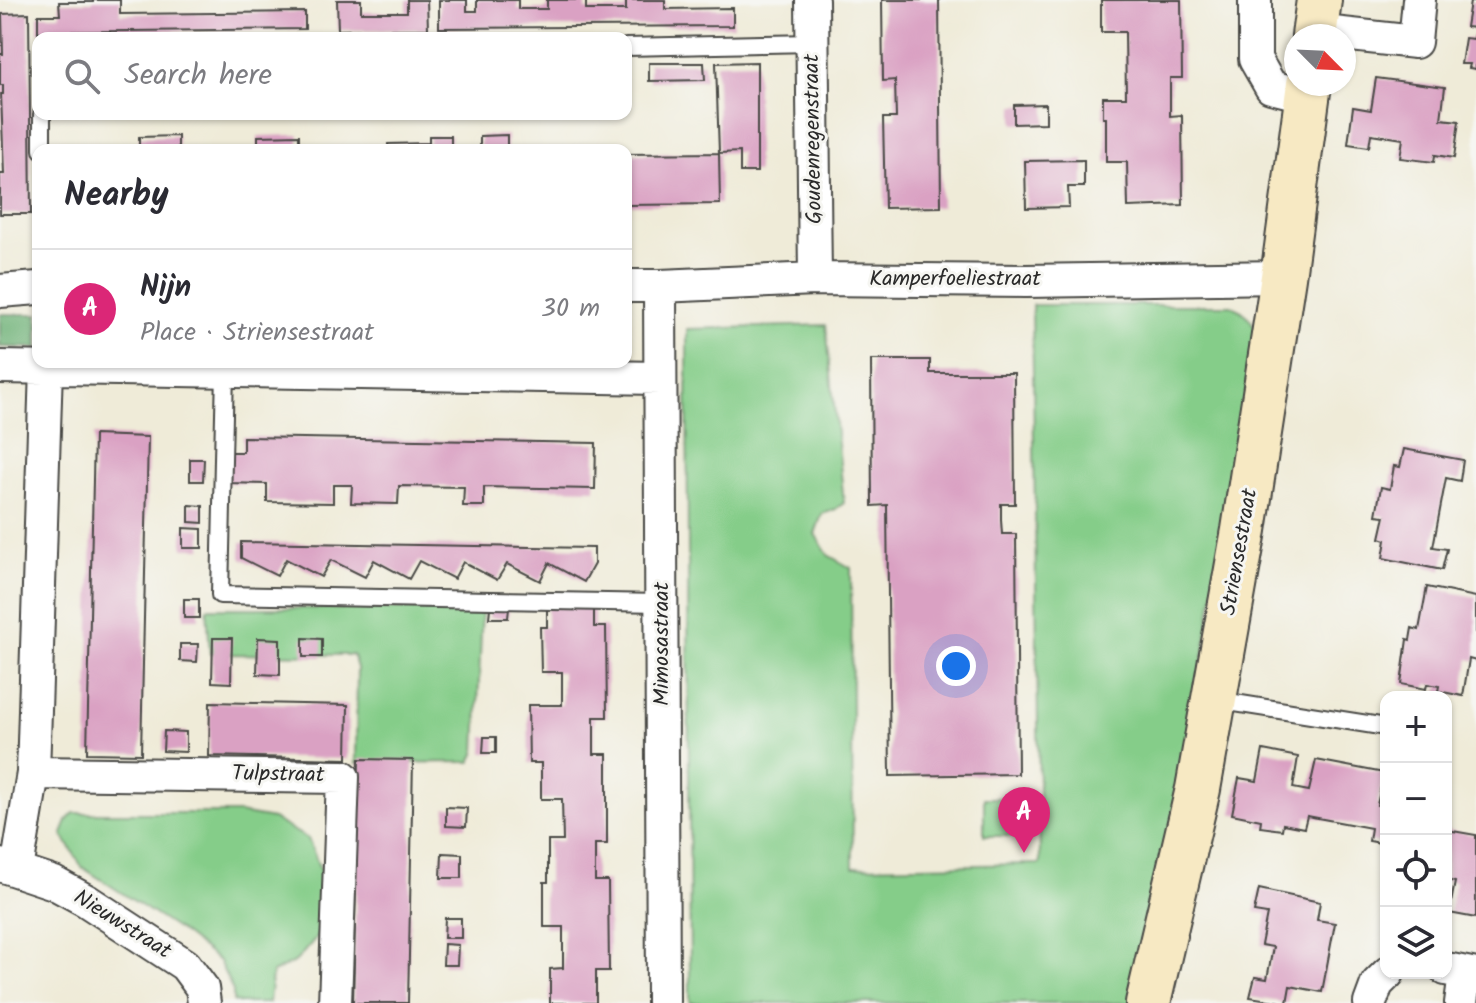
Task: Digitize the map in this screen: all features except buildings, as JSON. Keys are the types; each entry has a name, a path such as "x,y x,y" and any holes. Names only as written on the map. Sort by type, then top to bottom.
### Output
{"street":[{"name":"Goudenregenstraat","path":"812,0 815,279"},
{"name":"Striensestraat","path":"1255,0 1255,59 1271,87 1284,88"},
{"path":"1316,22 1415,42 1419,0"},
{"name":"Striensestraat","path":"1148,1003 1198,789 1214,700 1246,515 1308,96"},
{"name":"Kamperfoeliestraat","path":"632,286 815,279 1026,281 1283,277"},
{"name":"Mimosastraat","path":"660,286 663,1003"},
{"path":"0,291 32,288"},
{"path":"0,367 32,368"},
{"path":"9,867 33,773 46,368 659,378"},
{"name":"Tulpstraat","path":"33,773 343,777 335,1003"},
{"name":"Nieuwstraat","path":"9,867 54,883 87,901 185,965 202,988 204,1003"},
{"path":"1370,1003 1382,979"}],"lane":[{"path":"632,47 813,43"},
{"path":"42,120 42,144"},
{"path":"225,370 220,595 661,603"},
{"path":"1214,700 1380,726"}],"green space":[{"path":"1032,305 1231,305 1246,315 1256,330 1191,733 1131,1003 690,1003 687,329 826,325 844,503 822,514 815,534 828,555 851,568 853,867 1040,864"},
{"path":"0,314 32,314 32,348 0,347"},
{"path":"207,608 482,609 476,752 471,762 356,763 357,668 353,655 210,654"},
{"path":"984,798 1015,798 1015,836 984,836"},
{"path":"74,813 239,813 273,819 308,839 325,881 325,916 316,938 296,961 272,973 269,1003 233,1001 233,991 219,961 180,931 82,867 62,834"}],"place":[{"name":"Nijn","path":"1024,853"}]}
